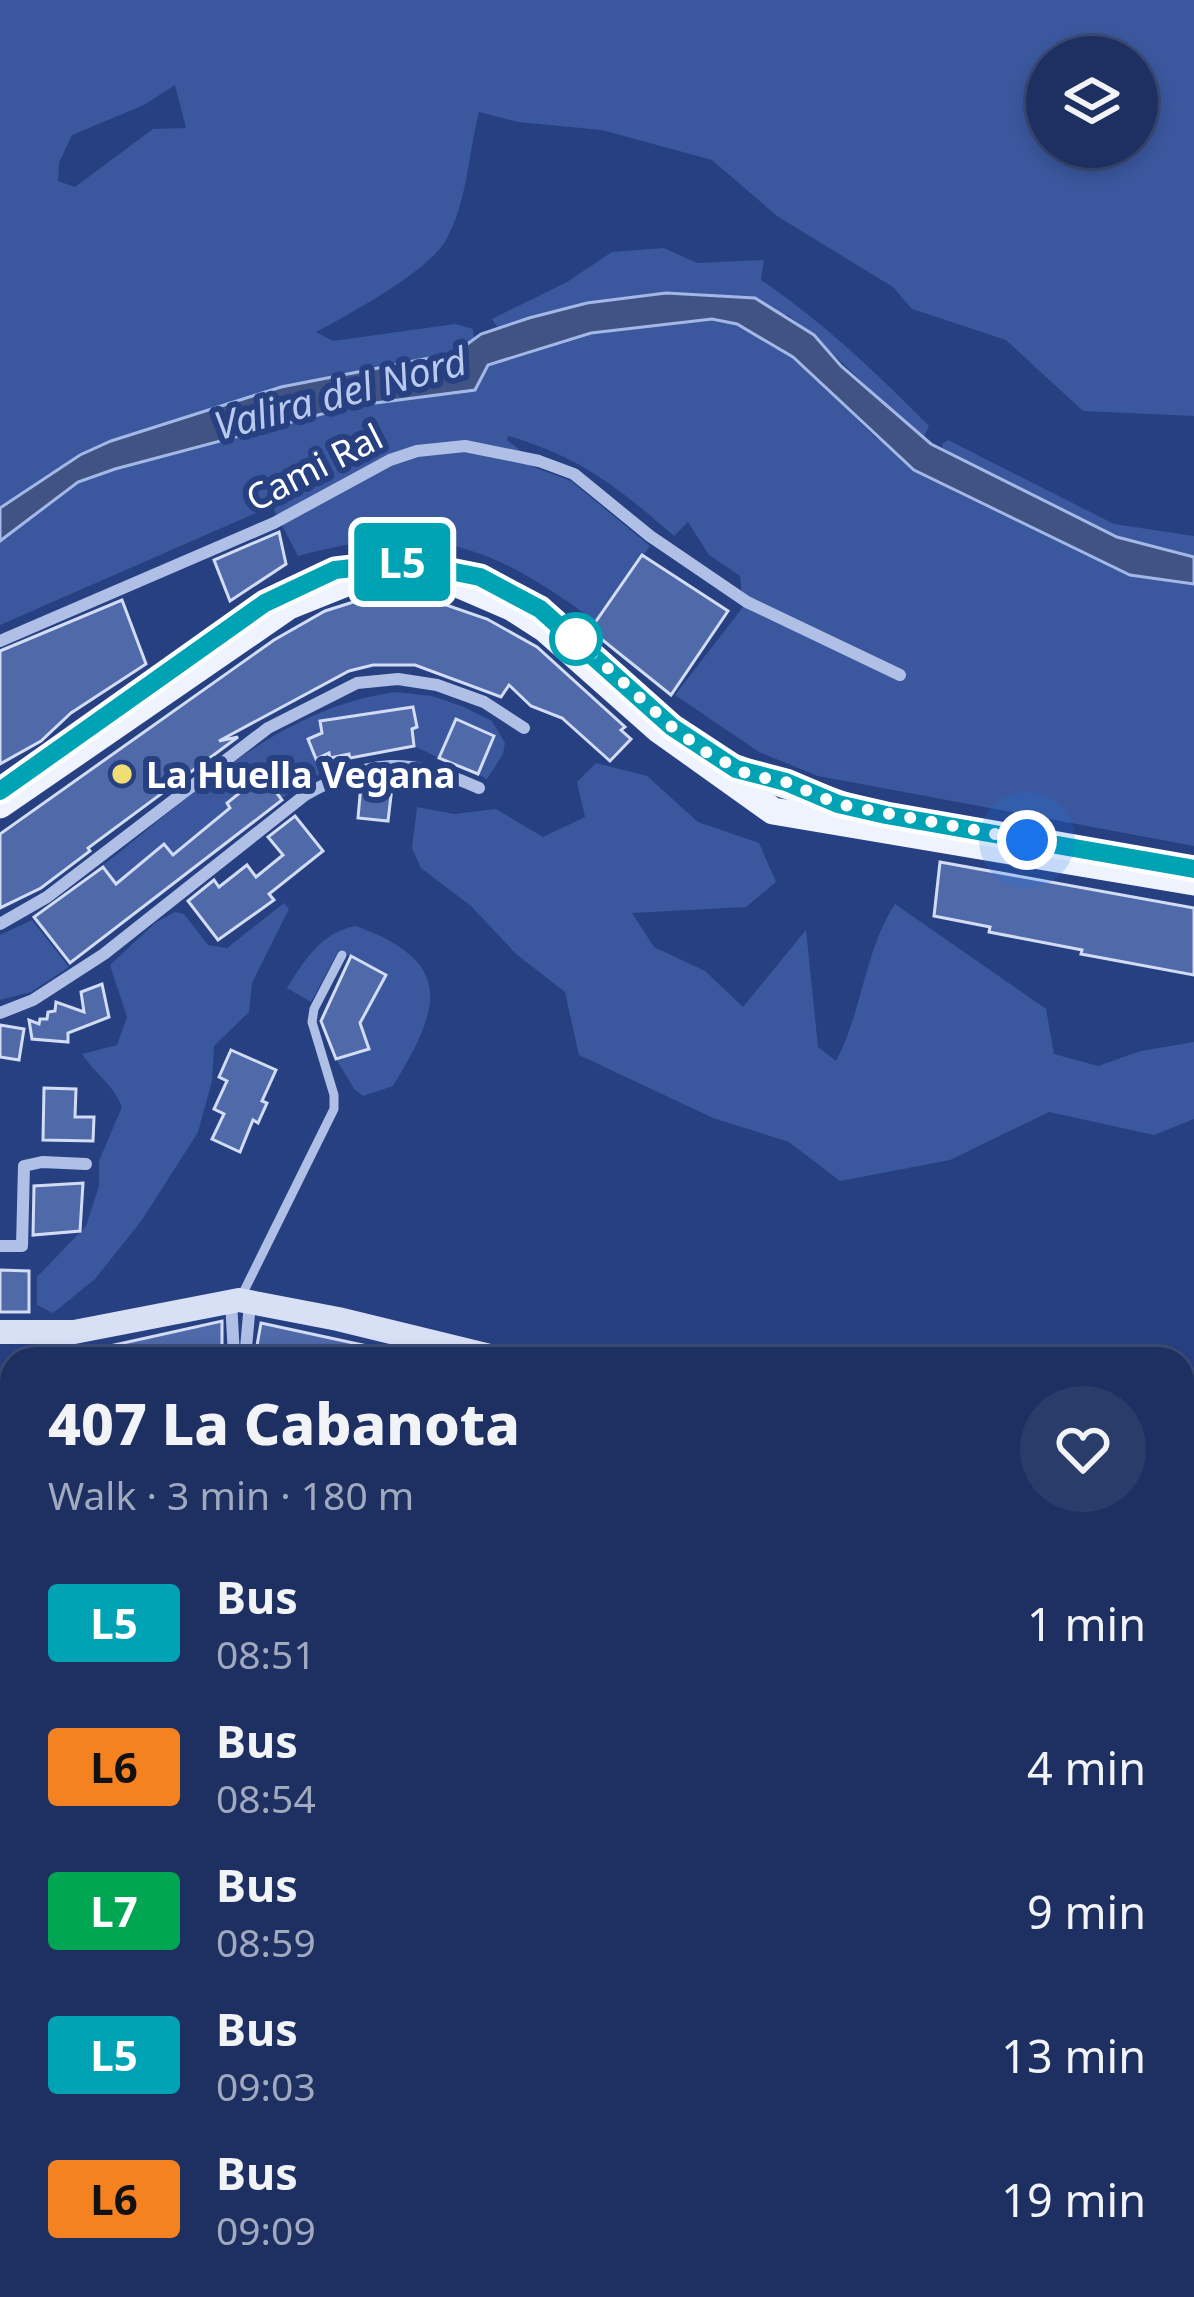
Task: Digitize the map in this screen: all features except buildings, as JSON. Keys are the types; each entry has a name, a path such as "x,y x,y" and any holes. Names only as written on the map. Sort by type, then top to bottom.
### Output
{"main road":[{"path":"0,791 265,603 335,570 405,562 455,569 508,590 565,629 672,727 779,797 1194,869"},
{"path":"0,805 289,606 327,588 388,577 460,585 511,607 544,628 658,729 779,797 1194,882"},
{"path":"0,1332 74,1332 240,1301 448,1347"}],"street":[{"name":"Cami Ral","path":"0,640 274,523 390,460 417,451 465,446 539,461 574,474 650,536 747,602 900,675"},
{"path":"0,924 47,897 268,728 357,683 398,679 437,685 484,702 524,728"},
{"path":"0,1013 33,1000 104,955 305,795 332,780 394,764 427,767 478,788"},
{"path":"0,1246 22,1246 24,1166 86,1164"},
{"path":"235,1347 240,1301"},
{"path":"240,1301 244,1347"}],"lane":[{"path":"240,1301 334,1109 312,1022 342,955"}],"shaded area":[{"path":"0,0 1194,0 1194,416 1083,411 1006,340 912,309 893,287 777,216 712,160 602,130 518,122 479,112 463,193 446,240 406,278 316,332 333,341 455,324 473,329 478,380 487,365 591,333 712,319 737,324 793,357 875,437 953,491 1130,575 1194,584 1194,846 818,776 759,752 675,695 743,607 740,576 709,555 688,522 674,536 597,475 556,453 508,436 531,466 571,481 650,546 596,622 523,574 456,546 384,540 298,556 272,506 0,625 0,541 78,482 196,449 156,428 0,508","holes":["175,85 186,128 153,129 75,187 58,181 59,163 72,135 144,105"]},
{"path":"664,248 697,263 764,260 761,280 890,387 929,426 923,438 788,315 527,318 498,328 492,319 567,282 612,252"},
{"path":"948,440 1114,524 1194,536 1194,557 1160,550 1065,513 943,450"},
{"path":"396,692 432,696 492,721 505,743 487,779 478,774 456,721 439,758 414,746 386,711 321,721 322,733 308,739 316,758 349,754 350,762 321,773 282,798 259,770 238,786 242,791 227,803 246,827 218,818 173,855 164,844 137,867 164,893 147,906 138,894 119,887 102,866 204,784 275,735 353,701"},
{"path":"596,763 647,776 698,822 759,843 776,882 746,907 632,913 654,947 705,971 743,1007 806,930 818,1047 836,1061 876,942 895,904 1046,1009 1054,1054 1098,1066 1141,1051 1194,1042 1194,1119 1154,1135 1049,1112 950,1160 840,1181 789,1142 713,1118 579,1055 565,992 516,954 471,906 421,868 412,848 417,807 454,814 496,809 543,837 585,817 577,782"},
{"path":"284,903 289,909 252,983 249,1012 214,1046 212,1081 198,1132 142,1220 95,1279 53,1313 37,1305 37,1277 86,1226 99,1186 99,1161 122,1107 82,1054 117,1045 127,1017 110,965 155,923 175,912 184,914 208,945 227,948"},
{"path":"32,920 69,967 31,992 0,1000 0,935"},
{"path":"356,926 411,956 425,973 430,991 421,1034 393,1086 363,1096 336,1059 369,1049 360,1023 385,975 339,950 311,1002 287,988 324,940"}],"water":[{"name":"Valira del Nord","path":"666,293 755,298 814,335 841,366 931,444 1117,537 1194,557 1194,584 1130,575 914,470 793,357 737,324 712,319 591,333 488,365 475,390 352,406 115,469 78,482 0,541 0,508 80,455 111,441 281,387 455,353 481,334 529,318 587,303"}],"bus line":[{"name":"L5","path":"0,791 265,603 335,570 405,562 480,577 540,609 672,727 749,775 783,781 838,804 886,815 1194,869"}],"place":[{"name":"La Huella Vegana","path":"122,774"}],"route":[{"path":"576,639 672,727 749,775 786,782 838,804 1027,840"}]}
